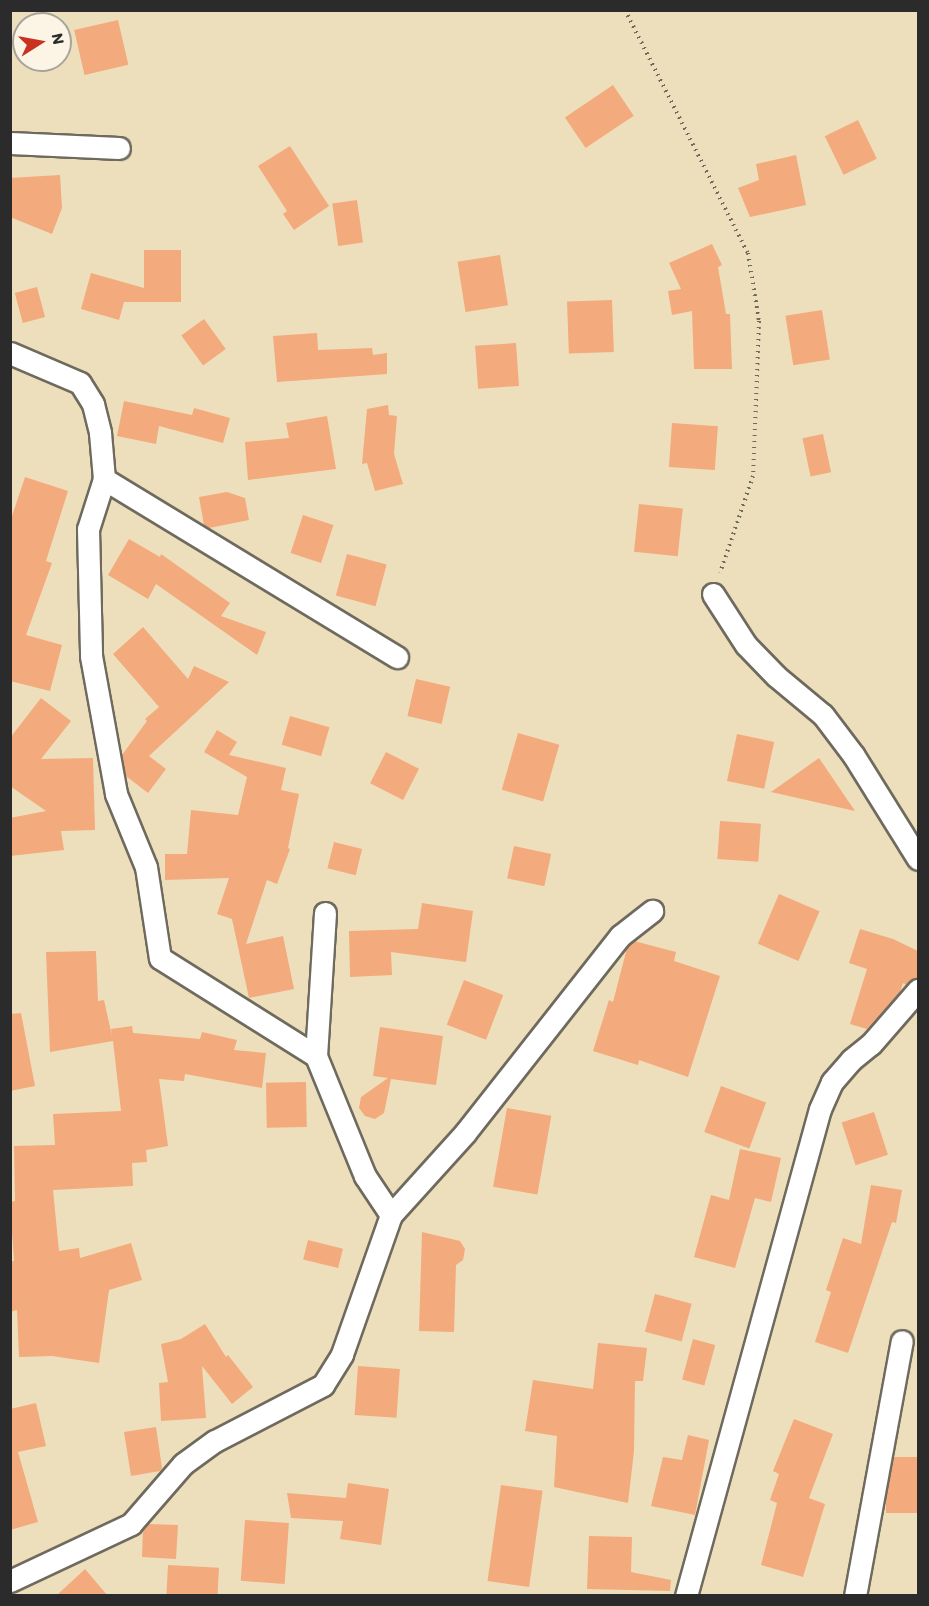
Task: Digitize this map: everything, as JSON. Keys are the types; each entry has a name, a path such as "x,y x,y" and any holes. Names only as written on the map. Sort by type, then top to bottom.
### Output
{"street":[{"path":"10,143 119,147"},
{"path":"10,353 80,383 93,404 100,433 104,479 88,529 91,656 116,794 146,867 159,958 316,1056"},
{"path":"104,479 397,657"},
{"path":"713,594 746,645 776,675 823,715 854,756 918,859"},
{"path":"10,1581 131,1524 191,1459 215,1441 323,1385 342,1354 391,1215 465,1133 620,936 652,910"},
{"path":"325,913 316,1056 365,1176 391,1215"},
{"path":"686,1596 820,1109 832,1082 851,1060 871,1044 918,990"},
{"path":"855,1596 902,1341"}],"path":[{"path":"625,10 748,253 759,321 753,476 713,594"}],"building":[{"path":"118,20 128,65 85,75 74,30"},
{"path":"613,85 634,116 586,148 565,117"},
{"path":"858,120 877,159 844,175 825,136"},
{"path":"290,146 329,206 294,230 283,214 287,211 258,166"},
{"path":"796,155 806,205 750,217 738,188 759,180 756,164"},
{"path":"60,175 62,208 52,234 10,217 10,178"},
{"path":"357,200 363,243 338,246 332,203"},
{"path":"712,244 722,265 718,267 726,314 730,314 732,369 694,369 692,311 672,315 668,291 681,289 669,263"},
{"path":"144,250 181,250 181,302 124,302 119,320 81,309 91,273 144,288"},
{"path":"500,255 508,305 466,312 458,262"},
{"path":"37,287 45,317 23,323 15,293"},
{"path":"612,300 614,352 569,354 567,302"},
{"path":"822,310 830,359 793,365 785,316"},
{"path":"204,319 226,349 203,365 181,335"},
{"path":"317,333 318,350 372,348 373,355 387,353 387,374 277,382 273,336"},
{"path":"516,343 519,386 478,389 475,346"},
{"path":"124,401 192,415 194,408 230,418 223,443 159,426 156,444 117,436"},
{"path":"388,405 389,415 397,416 394,454 403,484 375,491 367,463 362,464 367,409"},
{"path":"327,416 336,469 248,480 245,442 289,438 286,423"},
{"path":"672,423 718,426 715,470 669,467"},
{"path":"823,434 831,472 811,477 802,438"},
{"path":"25,477 68,491 46,561 52,563 26,635 62,645 50,691 10,681 10,522"},
{"path":"227,492 245,498 249,520 209,528 204,525 199,497"},
{"path":"639,504 683,509 678,556 634,552"},
{"path":"303,515 333,525 321,563 291,553"},
{"path":"129,539 160,557 161,554 230,603 221,616 266,632 257,655 156,584 148,599 108,575"},
{"path":"347,554 387,565 375,606 336,596"},
{"path":"143,627 188,679 194,666 229,682 149,756 166,769 148,793 126,776 122,755 147,721 145,719 159,707 113,654"},
{"path":"416,679 450,687 442,724 407,716"},
{"path":"41,698 71,721 41,759 93,758 95,830 61,831 64,850 10,856 10,818 46,811 10,786 10,738"},
{"path":"290,716 329,727 321,756 282,745"},
{"path":"217,730 237,742 229,755 286,768 281,790 299,794 288,848 290,849 277,884 267,880 246,944 283,936 294,989 249,998 232,919 217,914 229,878 165,880 165,854 187,854 191,810 238,815 247,777 204,752"},
{"path":"518,733 559,745 543,802 502,790"},
{"path":"737,734 774,742 764,789 727,781"},
{"path":"386,752 419,769 403,800 370,783"},
{"path":"819,758 855,811 771,792"},
{"path":"720,821 761,824 758,862 717,859"},
{"path":"334,842 362,849 356,875 327,868"},
{"path":"514,846 551,854 544,886 507,878"},
{"path":"779,894 820,911 798,961 758,944"},
{"path":"422,903 473,911 466,962 391,952 392,975 350,977 349,931 418,929"},
{"path":"860,929 893,939 918,951 918,978 906,985 903,983 900,992 867,1029 850,1024 867,969 849,963"},
{"path":"634,941 676,952 674,961 720,976 688,1077 639,1060 638,1065 593,1051 609,1000 613,1002 627,948"},
{"path":"96,951 98,1001 104,1000 112,1036 111,1029 132,1026 133,1033 200,1039 202,1032 237,1040 234,1050 266,1053 262,1088 185,1074 184,1081 159,1079 168,1146 146,1150 147,1162 132,1163 133,1186 53,1190 59,1251 79,1248 80,1258 131,1243 142,1280 109,1290 99,1363 52,1356 19,1357 17,1310 10,1312 10,1261 14,1261 10,1202 15,1201 14,1146 55,1145 53,1114 121,1111 113,1041 50,1052 46,952"},
{"path":"464,980 503,995 486,1040 447,1025"},
{"path":"21,1013 35,1086 10,1091 10,1014"},
{"path":"380,1027 443,1036 436,1085 391,1079 384,1113 375,1119 365,1116 359,1108 361,1097 388,1078 373,1076"},
{"path":"306,1082 307,1127 267,1128 266,1083"},
{"path":"721,1086 766,1102 749,1148 704,1132"},
{"path":"507,1108 551,1116 537,1195 493,1187"},
{"path":"874,1112 888,1155 856,1165 842,1123"},
{"path":"740,1149 781,1158 771,1202 755,1198 735,1268 694,1257 711,1195 729,1200"},
{"path":"871,1185 902,1190 896,1223 892,1222 848,1353 815,1342 831,1292 826,1290 843,1238 861,1244"},
{"path":"422,1232 460,1241 465,1249 463,1260 456,1265 454,1332 419,1331"},
{"path":"308,1240 343,1249 338,1268 303,1259"},
{"path":"655,1294 692,1304 682,1342 645,1332"},
{"path":"205,1324 226,1357 228,1355 253,1387 232,1404 202,1366 206,1418 161,1421 159,1383 168,1382 161,1344 181,1339"},
{"path":"693,1339 715,1345 704,1386 682,1380"},
{"path":"598,1343 647,1348 643,1381 635,1381 634,1451 628,1503 554,1487 557,1436 525,1431 533,1380 593,1389"},
{"path":"358,1366 400,1369 396,1418 355,1415"},
{"path":"36,1403 46,1446 18,1452 38,1522 10,1530 10,1409"},
{"path":"794,1419 833,1434 809,1498 825,1504 803,1577 761,1565 777,1503 770,1500 779,1474 773,1471"},
{"path":"156,1427 162,1468 160,1471 131,1476 124,1432"},
{"path":"688,1435 709,1440 695,1515 651,1506 663,1457 682,1460"},
{"path":"894,1457 918,1457 918,1513 886,1513 886,1497"},
{"path":"348,1483 389,1489 381,1545 340,1539 343,1521 291,1518 287,1493 346,1498"},
{"path":"501,1485 543,1491 529,1587 488,1581"},
{"path":"245,1520 289,1523 285,1584 241,1581"},
{"path":"148,1524 178,1525 176,1559 142,1557 143,1529"},
{"path":"589,1536 632,1537 631,1572 671,1580 670,1591 587,1589"},
{"path":"168,1565 219,1568 217,1596 166,1596"},
{"path":"85,1569 108,1596 56,1596"}]}
